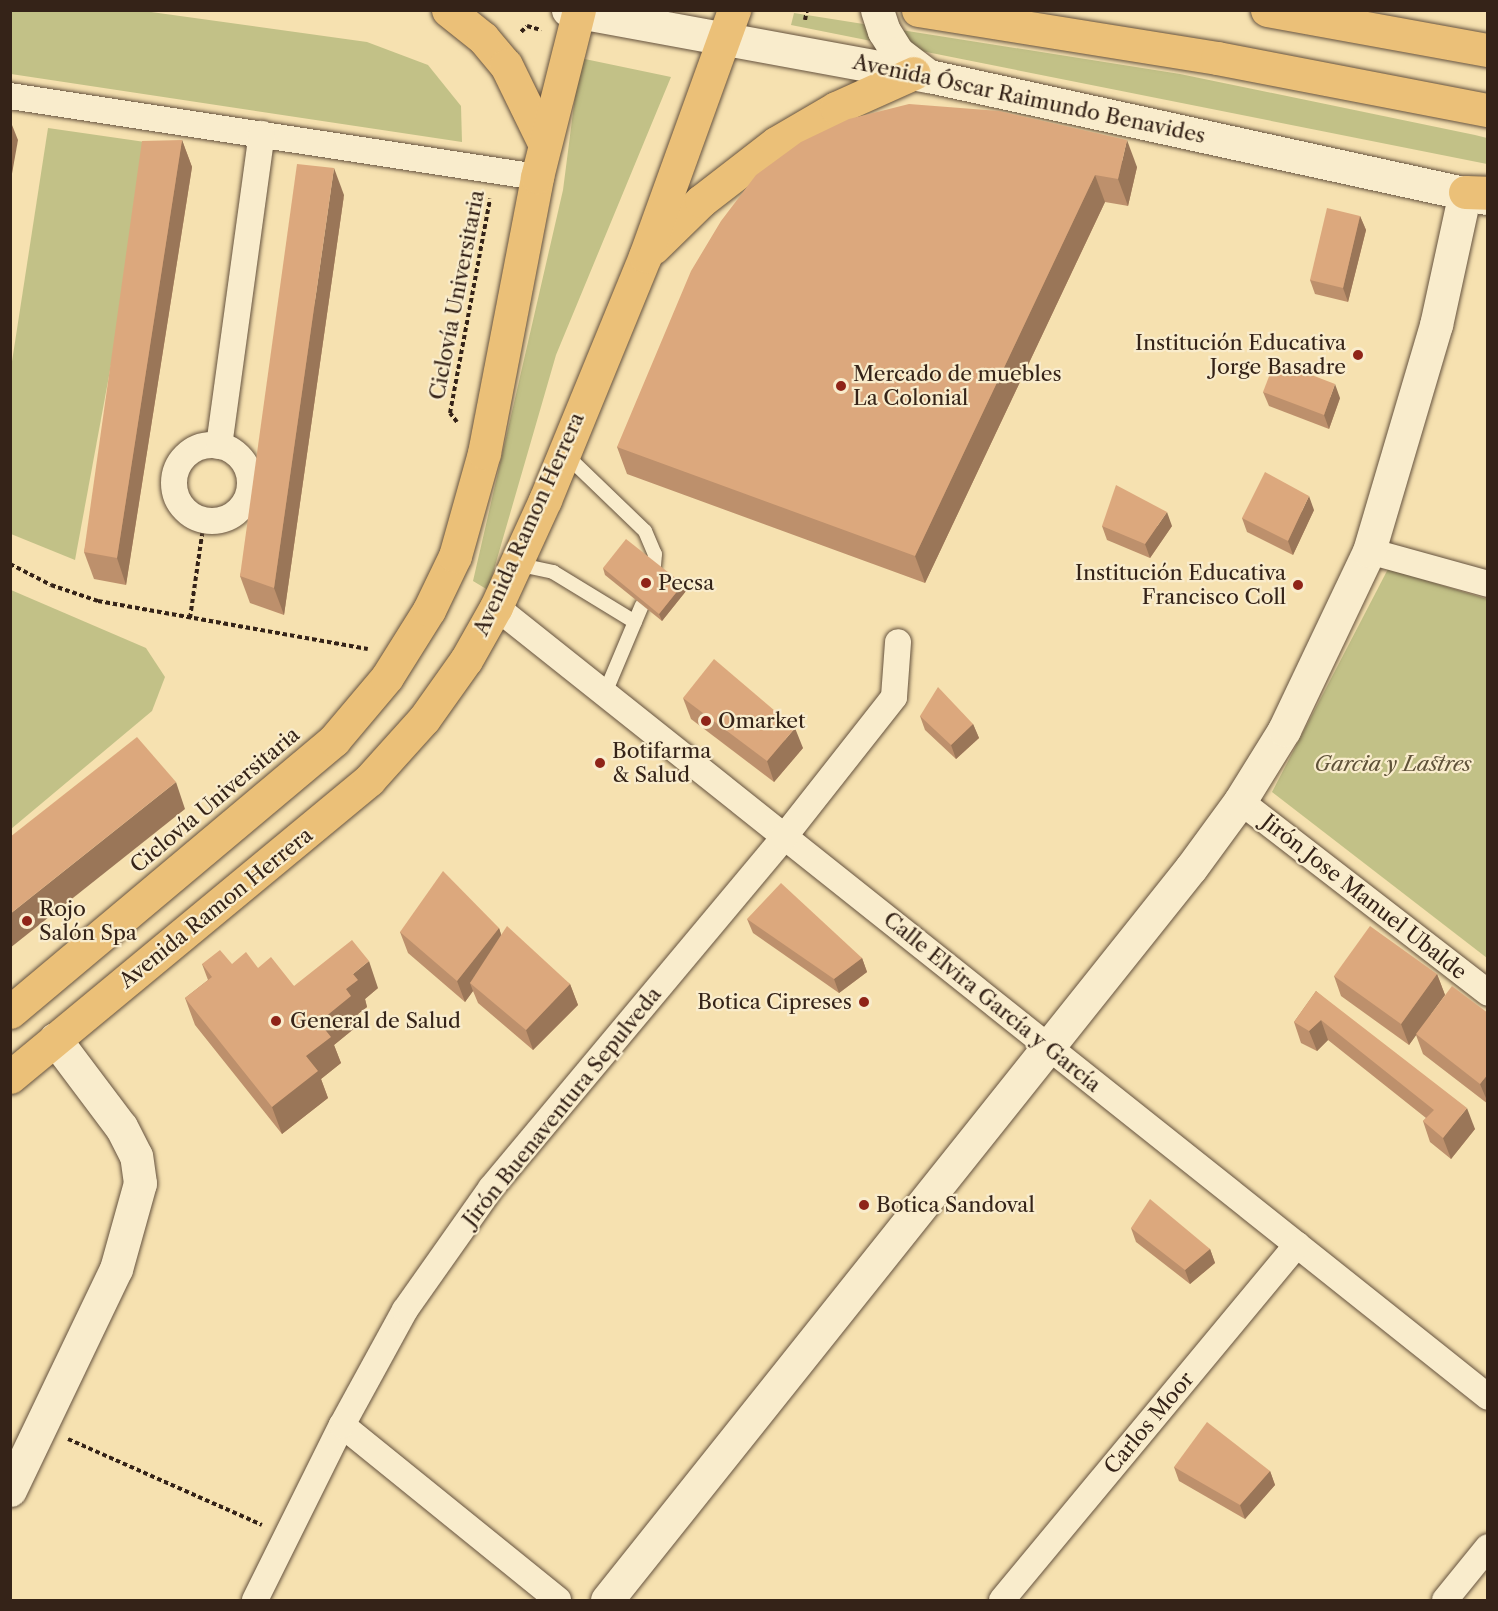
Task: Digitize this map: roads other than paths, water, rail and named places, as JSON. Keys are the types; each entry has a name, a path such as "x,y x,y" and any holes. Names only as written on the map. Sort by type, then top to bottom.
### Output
{"main road":[{"path":"448,10 498,55 521,92 544,142"},
{"path":"918,10 1217,58 1488,110"},
{"path":"1267,10 1488,50"},
{"path":"10,1012 334,740 401,656 429,610 455,556 467,521 489,430 544,142 575,11"},
{"name":"Avenida Ramon Herrera","path":"10,1077 369,780 424,718 466,660 496,608 564,453 645,255 729,25"},
{"path":"645,255 701,201 776,143 836,108 922,74"}],"street":[{"path":"877,10 898,52 922,74"},
{"name":"Avenida Óscar Raimundo Benavides","path":"575,11 729,25 922,74 1480,194"},
{"path":"10,96 537,177"},
{"path":"219,446 262,134"},
{"path":"607,1600 1049,1048 1240,801 1284,730 1369,551 1436,325 1480,194"},
{"path":"219,446 240,457 250,479 250,490 233,515 216,521 204,520 182,507 174,482 183,459 193,450 219,446"},
{"path":"1369,551 1488,584"},
{"name":"Calle Elvira García y García","path":"496,608 1488,1397"},
{"name":"Jirón Buenaventura Sepulveda","path":"255,1600 342,1425 405,1310 491,1188 784,837 894,697 898,642"},
{"name":"Jirón Jose Manuel Ubalde","path":"1240,801 1488,993"},
{"path":"10,1490 116,1269 140,1183 136,1156 121,1127 55,1039"},
{"name":"Carlos Moor","path":"1002,1600 1297,1245"},
{"path":"342,1425 558,1600"},
{"path":"1445,1600 1488,1547"}],"lane":[{"path":"564,453 645,531 655,554 654,566"},
{"path":"513,572 530,567 553,572 635,622"},
{"path":"605,693 642,605"}],"place":[{"name":"Institución Educativa Jorge Basadre","path":"1358,355"},
{"name":"Mercado de muebles La Colonial","path":"841,386"},
{"name":"Pecsa","path":"646,583"},
{"name":"Institución Educativa Francisco Coll","path":"1298,585"},
{"name":"Omarket","path":"706,721"},
{"name":"Botifarma & Salud","path":"600,763"},
{"name":"Rojo Salón Spa","path":"27,921"},
{"name":"Botica Cipreses","path":"864,1002"},
{"name":"General de Salud","path":"276,1021"},
{"name":"Botica Sandoval","path":"864,1205"}],"park label":[{"name":"Garcia y Lastres","path":"1393,764"}]}
